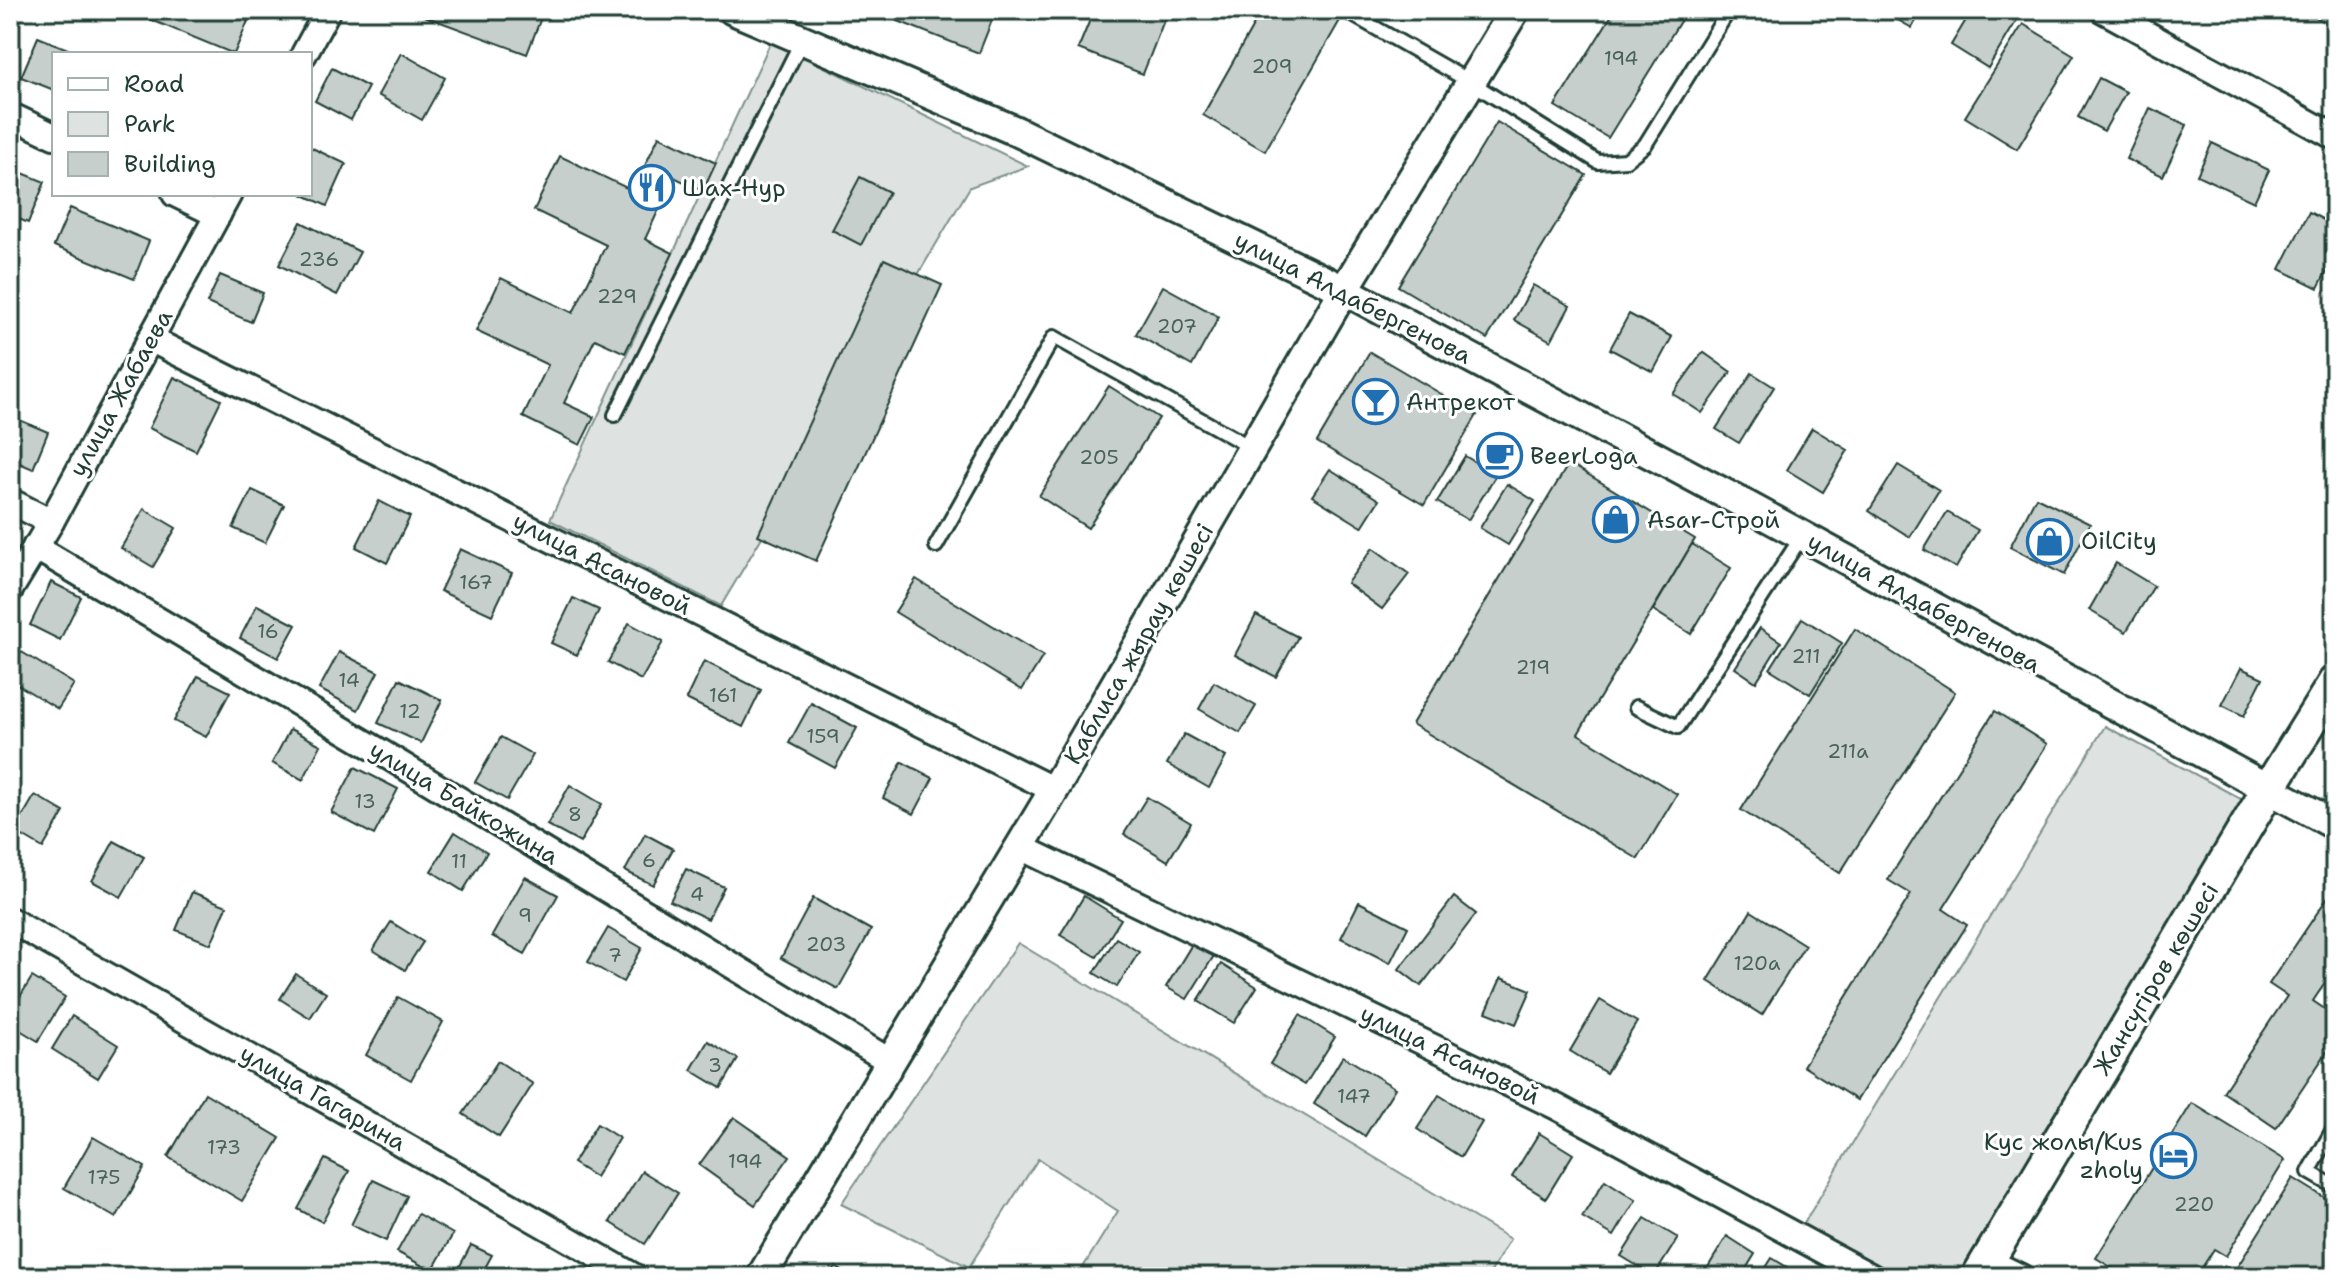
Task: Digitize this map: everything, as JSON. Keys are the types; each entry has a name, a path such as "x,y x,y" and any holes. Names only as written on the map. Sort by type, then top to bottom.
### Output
{"main road":[{"name":"Жансүгіров көшесі","path":"1983,1269 2335,682"}],"street":[{"path":"305,52 328,10"},
{"name":"улица Алдабергенова","path":"733,10 1016,131 1344,290 2335,825"},
{"name":"Қаблиса жырау көшесі","path":"761,1277 1054,790 1344,290 1515,10"},
{"path":"2103,10 2335,137"},
{"path":"10,115 52,135"},
{"path":"185,196 223,204"},
{"name":"улица Жабаева","path":"10,590 51,522 223,204"},
{"name":"улица Асановой","path":"150,339 1054,790"},
{"path":"10,501 51,522"},
{"name":"улица Байкожина","path":"35,547 374,748 891,1062"},
{"name":"улица Асановой","path":"1020,847 1557,1107 1872,1277"},
{"name":"улица Гагарина","path":"10,920 635,1277"},
{"path":"1983,1269 2021,1277"}],"lane":[{"path":"1344,10 1472,83 1598,162 1626,160 1645,145 1729,10"},
{"path":"615,415 802,40"},
{"path":"936,546 1054,337 1252,448"},
{"path":"1636,707 1678,727 1802,536"},
{"path":"2335,1126 2309,1172 2335,1187"}],"green space":[{"path":"771,41 1028,166 970,187 721,606 550,520"},
{"path":"2105,726 2243,800 1957,1277 1899,1277 1801,1228"},
{"path":"1018,943 1510,1239 1488,1277 1077,1277 1118,1211 1038,1159 969,1267 841,1204"}],"building":[{"path":"140,10 221,10 248,21 235,52 229,52 139,15"},
{"path":"408,10 544,10 527,54"},
{"path":"870,10 996,10 979,53"},
{"path":"1094,10 1168,10 1143,74 1078,49"},
{"path":"1262,10 1329,10 1342,17 1265,151 1203,115"},
{"path":"1615,10 1687,10 1608,138 1555,106"},
{"path":"1880,10 1922,10 1912,28"},
{"path":"1972,10 2012,10 2020,15 1988,68 1951,45"},
{"path":"2304,10 2335,10 2335,29"},
{"path":"2023,24 2074,55 2017,149 1965,117"},
{"path":"38,37 73,51 52,52 52,89 21,77"},
{"path":"401,53 445,78 422,120 378,95"},
{"path":"332,68 368,87 351,120 315,101"},
{"path":"2099,78 2126,92 2104,131 2078,117"},
{"path":"2150,108 2187,125 2163,176 2126,159"},
{"path":"1497,122 1586,175 1487,339 1398,286"},
{"path":"659,136 716,163 703,191 674,177 645,239 673,253 625,353 595,339 564,403 594,417 580,445 523,417 548,365 476,331 501,278 573,313 606,245 534,210 560,156 633,191"},
{"path":"2212,143 2269,170 2254,202 2197,175"},
{"path":"312,148 346,164 327,206 306,196 312,196"},
{"path":"10,168 45,182 28,223 10,215"},
{"path":"860,177 889,192 861,245 832,230"},
{"path":"70,208 149,241 134,279 54,246"},
{"path":"2309,212 2335,226 2335,255 2318,288 2280,269"},
{"path":"301,222 360,252 337,295 279,265"},
{"path":"884,259 942,285 816,561 758,535"},
{"path":"220,275 263,293 251,322 207,303"},
{"path":"1533,285 1570,306 1551,341 1514,320"},
{"path":"1163,286 1219,317 1192,366 1136,334"},
{"path":"1629,314 1672,337 1653,372 1610,349"},
{"path":"1370,352 1477,415 1424,505 1317,442"},
{"path":"1703,352 1731,372 1702,413 1673,394"},
{"path":"1752,373 1774,387 1739,443 1716,429"},
{"path":"174,377 221,400 196,451 149,428"},
{"path":"1109,386 1159,418 1088,528 1039,496"},
{"path":"10,416 48,432 33,469 10,459"},
{"path":"1812,428 1848,450 1823,492 1787,470"},
{"path":"1465,456 1496,475 1468,520 1437,502"},
{"path":"1569,463 1695,539 1578,734 1677,794 1638,859 1412,724"},
{"path":"1898,465 1939,490 1910,537 1869,511"},
{"path":"1330,469 1379,500 1362,527 1312,496"},
{"path":"1507,484 1535,501 1508,545 1480,528"},
{"path":"252,490 284,505 265,543 233,528"},
{"path":"2036,497 2090,524 2064,575 2010,547"},
{"path":"379,501 410,517 387,563 356,547"},
{"path":"144,509 176,528 153,567 121,548"},
{"path":"1947,512 1978,530 1956,568 1924,550"},
{"path":"1692,544 1731,568 1691,634 1653,610"},
{"path":"1373,548 1409,574 1382,609 1347,583"},
{"path":"460,549 512,573 492,615 440,591"},
{"path":"2116,563 2154,586 2126,632 2089,610"},
{"path":"916,579 1043,656 1022,690 895,612"},
{"path":"51,582 81,597 60,640 30,625"},
{"path":"573,598 599,610 577,655 551,643"},
{"path":"257,605 296,625 278,658 240,638"},
{"path":"1256,615 1298,637 1276,677 1235,655"},
{"path":"1802,618 1842,643 1810,694 1770,669"},
{"path":"629,623 663,642 641,680 608,662"},
{"path":"1760,628 1781,642 1756,682 1735,668"},
{"path":"1855,629 1955,692 1840,873 1741,810"},
{"path":"20,651 74,684 58,709 10,680 10,667"},
{"path":"339,652 378,672 358,710 319,689"},
{"path":"704,661 761,690 743,727 686,699"},
{"path":"2241,668 2263,678 2244,716 2222,705"},
{"path":"198,676 230,692 206,737 174,721"},
{"path":"399,679 442,700 421,743 378,723"},
{"path":"1214,682 1256,706 1240,733 1199,709"},
{"path":"811,703 857,728 835,768 789,743"},
{"path":"1995,711 2047,744 1943,909 1967,925 1857,1100 1803,1066 1911,894 1888,880"},
{"path":"290,729 321,745 303,780 272,763"},
{"path":"1184,734 1226,757 1209,788 1167,764"},
{"path":"501,737 533,755 507,800 475,782"},
{"path":"902,762 933,778 914,814 883,798"},
{"path":"355,767 398,789 374,835 331,812"},
{"path":"570,785 602,804 580,843 547,825"},
{"path":"35,795 64,812 43,848 14,831"},
{"path":"1147,797 1191,823 1168,861 1124,834"},
{"path":"455,832 487,852 463,891 431,871"},
{"path":"645,834 673,849 653,885 625,871"},
{"path":"114,841 144,857 121,897 92,881"},
{"path":"686,869 724,887 708,919 670,901"},
{"path":"525,877 558,895 525,954 492,936"},
{"path":"2334,888 2335,968 2313,1001 2335,1016 2335,1040 2276,1128 2223,1092 2287,996 2269,984"},
{"path":"192,892 227,906 211,944 176,930"},
{"path":"1084,896 1121,919 1097,957 1060,935"},
{"path":"1454,897 1476,914 1421,986 1399,969"},
{"path":"813,898 871,930 838,989 781,958"},
{"path":"1359,902 1408,927 1390,963 1341,938"},
{"path":"1751,911 1805,945 1762,1015 1708,981"},
{"path":"391,922 423,942 405,970 373,950"},
{"path":"608,928 642,948 623,982 588,962"},
{"path":"1116,938 1139,952 1117,987 1094,973"},
{"path":"1194,941 1215,954 1187,999 1166,987"},
{"path":"1221,964 1257,987 1234,1023 1198,1001"},
{"path":"296,974 326,993 310,1018 280,999"},
{"path":"32,977 65,997 38,1041 10,1024 10,1013"},
{"path":"1501,978 1531,990 1516,1024 1486,1012"},
{"path":"398,997 443,1022 411,1080 366,1055"},
{"path":"1600,1000 1637,1022 1606,1073 1570,1051"},
{"path":"1300,1015 1335,1037 1305,1085 1270,1064"},
{"path":"72,1016 118,1045 98,1078 52,1049"},
{"path":"708,1041 738,1059 721,1088 691,1070"},
{"path":"1343,1056 1395,1088 1365,1136 1314,1104"},
{"path":"498,1061 533,1084 499,1137 463,1114"},
{"path":"205,1093 280,1138 242,1201 168,1157"},
{"path":"1439,1095 1482,1122 1461,1157 1417,1129"},
{"path":"2192,1103 2285,1160 2226,1256 2214,1249 2196,1277 2122,1277 2124,1275 2096,1258"},
{"path":"734,1117 790,1156 755,1205 699,1165"},
{"path":"597,1124 619,1138 595,1177 573,1163"},
{"path":"1539,1133 1573,1154 1546,1198 1512,1177"},
{"path":"93,1137 145,1167 116,1218 64,1188"},
{"path":"325,1159 349,1171 322,1222 298,1209"},
{"path":"642,1171 678,1193 645,1244 610,1222"},
{"path":"2293,1178 2335,1204 2335,1277 2231,1277"},
{"path":"373,1180 407,1196 386,1241 351,1225"},
{"path":"1605,1180 1636,1200 1614,1236 1582,1217"},
{"path":"418,1214 453,1234 432,1271 397,1252"},
{"path":"1645,1218 1678,1238 1654,1276 1621,1256"},
{"path":"1727,1236 1755,1254 1741,1277 1702,1277"},
{"path":"471,1245 492,1255 480,1277 454,1277"},
{"path":"1772,1258 1800,1275 1799,1277 1760,1277"},
{"path":"836,1267 852,1277 829,1277"}],"place":[{"name":"Шах-Нур","path":"651,188"},
{"name":"Антрекот","path":"1375,402"},
{"name":"BeerLoga","path":"1499,456"},
{"name":"Asar-Строй","path":"1616,520"},
{"name":"OilCity","path":"2050,541"},
{"name":"Кус жолы/Kus zholy","path":"2174,1156"}]}
